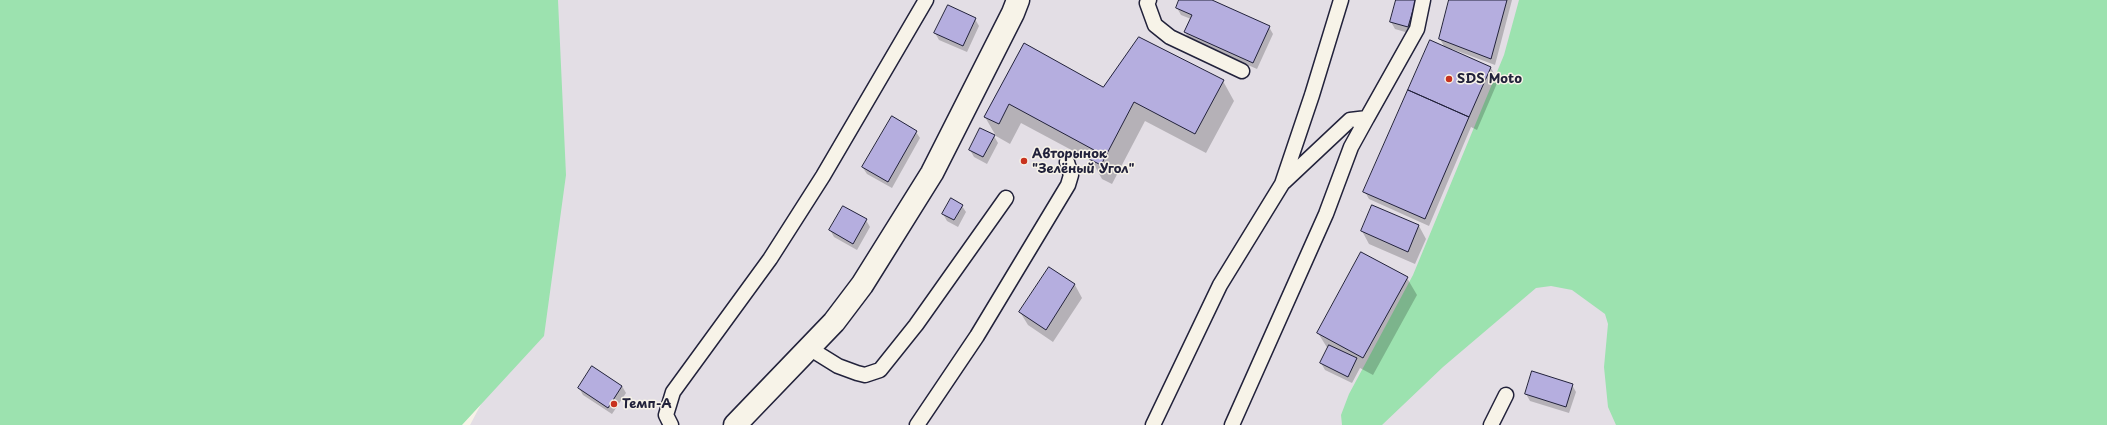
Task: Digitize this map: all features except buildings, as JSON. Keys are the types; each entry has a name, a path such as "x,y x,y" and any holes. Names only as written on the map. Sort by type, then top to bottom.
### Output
{"street":[{"path":"735,425 834,322 862,285 932,173 1013,13 1018,0"}],"lane":[{"path":"671,425 666,415 673,392 770,259 815,189 926,0"},
{"path":"1149,0 1148,3 1155,25 1170,37 1242,71"},
{"path":"1153,425 1220,285 1282,184 1312,95 1341,0"},
{"path":"1232,425 1326,214 1351,147 1417,29 1424,0"},
{"path":"1282,184 1350,120 1367,118"},
{"path":"917,425 977,336 1068,185 1071,174 1067,162"},
{"path":"809,348 838,366 857,373 865,375 880,370 916,325 1006,198"},
{"path":"1492,425 1506,395"}],"shaded area":[{"name":"Авторынок \"Зелёный Угол\"","path":"545,0 1560,0 1825,425 470,425 505,359"}],"green space":[{"path":"0,0 558,0 566,175 544,336 462,425 0,425"},
{"path":"1519,0 2107,0 2107,425 1616,425 1608,407 1604,367 1608,324 1605,314 1572,290 1551,286 1536,288 1443,367 1382,425 1342,425 1341,415 1349,394 1413,275 1504,55"}],"place":[{"name":"SDS Moto","path":"1449,79"},
{"name":"Авторынок \"Зелёный Угол\"","path":"1024,161"},
{"name":"Темп-А","path":"614,404"}]}
